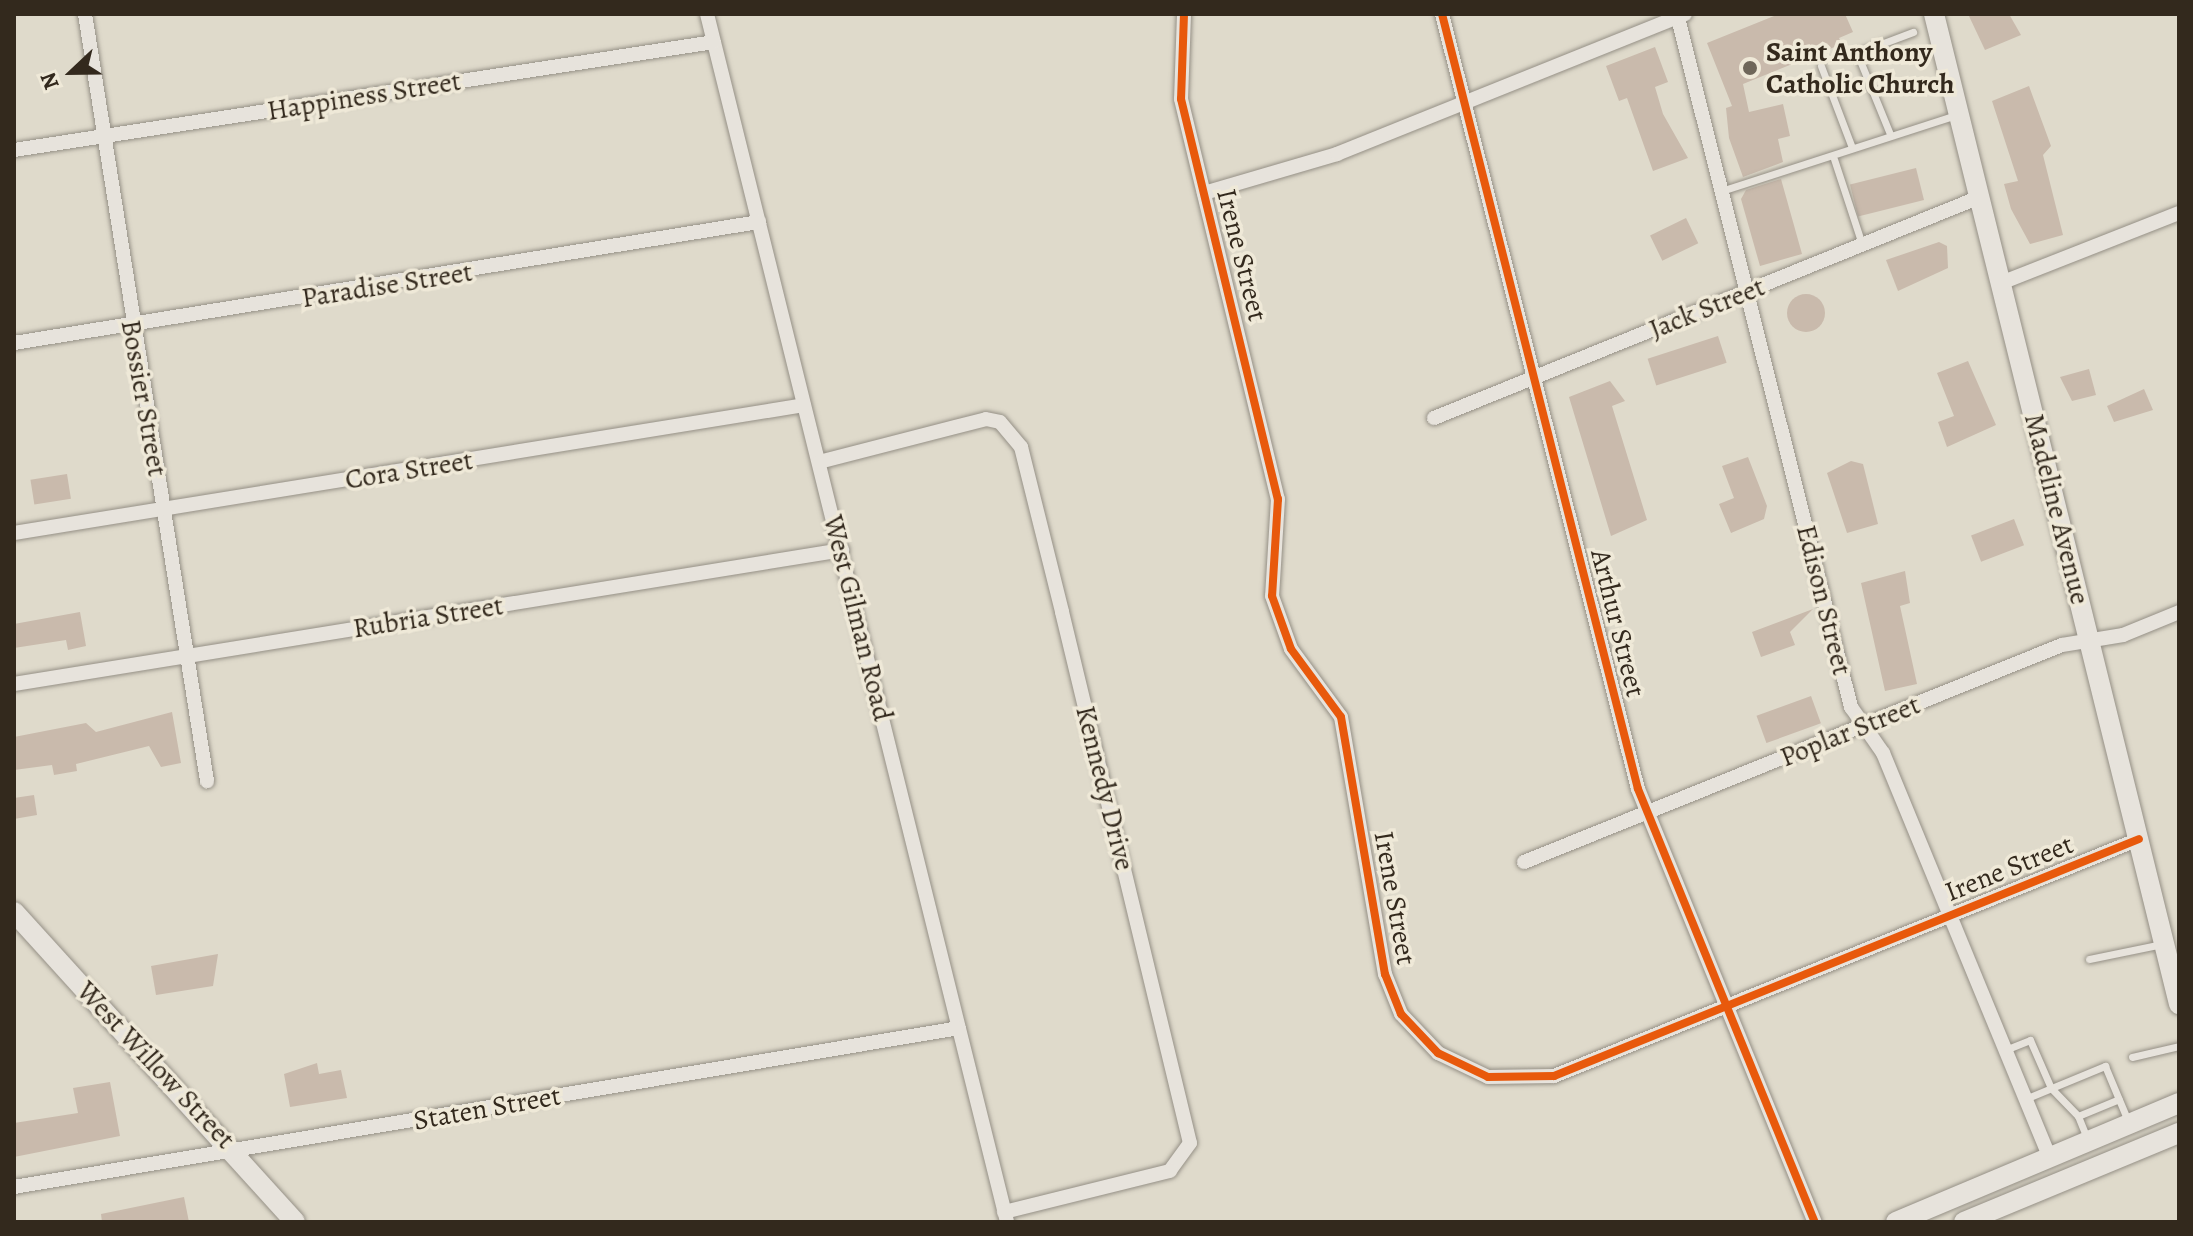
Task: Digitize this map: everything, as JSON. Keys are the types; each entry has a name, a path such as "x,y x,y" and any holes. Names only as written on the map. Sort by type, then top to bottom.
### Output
{"street":[{"name":"Bossier Street","path":"85,14 107,135 131,325 189,656 207,781"},
{"name":"West Gilman Road","path":"707,14 1006,1217"},
{"name":"Irene Street","path":"1184,14 1181,99 1278,499 1272,596 1291,649 1341,717 1385,974 1401,1014 1450,1061 1516,1080 1584,1066 2139,839"},
{"name":"Arthur Street","path":"1442,14 1647,813 1815,1222"},
{"name":"Madeline Avenue","path":"1934,14 2179,1004"},
{"path":"1204,193 1337,154 1680,15"},
{"name":"Edison Street","path":"1680,15 1721,191 1851,707 1883,753 2049,1156"},
{"name":"Happiness Street","path":"14,150 714,42"},
{"name":"Jack Street","path":"1434,418 1980,197"},
{"path":"2001,283 2179,213"},
{"name":"Paradise Street","path":"14,343 759,222"},
{"name":"Cora Street","path":"14,533 804,405"},
{"name":"Kennedy Drive","path":"819,462 986,419 1000,422 1021,447 1062,612 1190,1143 1170,1171 1006,1217"},
{"name":"Rubria Street","path":"14,684 842,550"},
{"name":"Poplar Street","path":"1524,862 2062,645 2090,641 2179,612"},
{"name":"West Willow Street","path":"14,912 233,1147 295,1222"},
{"name":"Staten Street","path":"14,1187 233,1147 959,1028"},
{"path":"1896,1222 2179,1103"},
{"path":"1964,1222 2179,1133"}],"lane":[{"path":"1890,134 1857,53 1913,32"},
{"path":"1821,66 1851,145"},
{"path":"1863,245 1834,159 1838,149 1959,115"},
{"path":"1721,191 1834,159"},
{"path":"2089,959 2164,943"},
{"path":"2005,1050 2030,1040 2051,1088 2078,1116 2087,1140"},
{"path":"2132,1057 2179,1046"},
{"path":"2025,1099 2105,1066 2128,1123"},
{"path":"2078,1116 2119,1099"}],"building":[{"name":"Saint Anthony Catholic Church","path":"1779,14 1845,14 1853,32 1839,38 1842,44 1743,84 1749,112 1783,104 1790,136 1778,139 1783,162 1743,177 1729,138 1726,108 1732,106 1707,43"},
{"path":"1968,14 2009,14 2021,35 1985,50"},
{"path":"1655,47 1668,82 1655,87 1663,114 1688,158 1653,171 1627,98 1619,101 1606,66"},
{"path":"2029,86 2051,146 2043,155 2063,235 2030,244 2011,209 2004,184 2018,181 1992,101"},
{"path":"1916,168 1924,200 1858,216 1850,184"},
{"path":"1781,179 1802,254 1760,266 1741,199 1746,190"},
{"path":"1686,218 1698,243 1662,261 1650,236"},
{"path":"1939,242 1947,246 1948,268 1898,291 1886,260"},
{"path":"1806,294 1819,300 1825,313 1819,326 1806,332 1793,326 1787,313 1793,300"},
{"path":"1718,336 1727,363 1656,385 1648,359"},
{"path":"1968,361 1996,425 1947,447 1938,422 1954,416 1937,373"},
{"path":"2089,369 2096,395 2072,401 2060,377"},
{"path":"1610,381 1625,401 1612,406 1647,520 1611,536 1569,397"},
{"path":"2144,389 2153,410 2114,422 2107,406"},
{"path":"1748,457 1767,506 1764,519 1731,533 1719,504 1734,498 1722,466"},
{"path":"1851,461 1863,464 1878,524 1847,533 1827,473"},
{"path":"67,474 71,499 34,504 30,480"},
{"path":"2014,519 2024,545 1981,562 1971,535"},
{"path":"1905,571 1910,603 1900,606 1917,684 1885,691 1861,583"},
{"path":"1813,609 1790,632 1795,645 1761,657 1752,632"},
{"path":"80,612 86,646 68,650 66,640 14,648 14,624"},
{"path":"1811,696 1821,723 1766,743 1756,716"},
{"path":"172,712 181,763 161,767 149,746 76,764 77,771 54,775 52,765 14,770 14,737 86,723 96,732"},
{"path":"34,795 37,815 14,819 14,798"},
{"path":"218,954 213,986 156,995 151,966"},
{"path":"317,1063 319,1074 341,1070 347,1098 290,1107 284,1074"},
{"path":"110,1082 120,1136 14,1157 14,1123 78,1113 73,1088"},
{"path":"184,1197 189,1222 102,1222 101,1214"}],"cycle path":[{"path":"1184,14 1181,99 1278,499 1272,596 1291,649 1341,717 1385,974 1401,1014 1438,1053 1488,1077 1554,1076 2139,839"},
{"path":"1442,14 1638,789 1815,1222"}],"place":[{"name":"Saint Anthony Catholic Church","path":"1750,68"}]}
